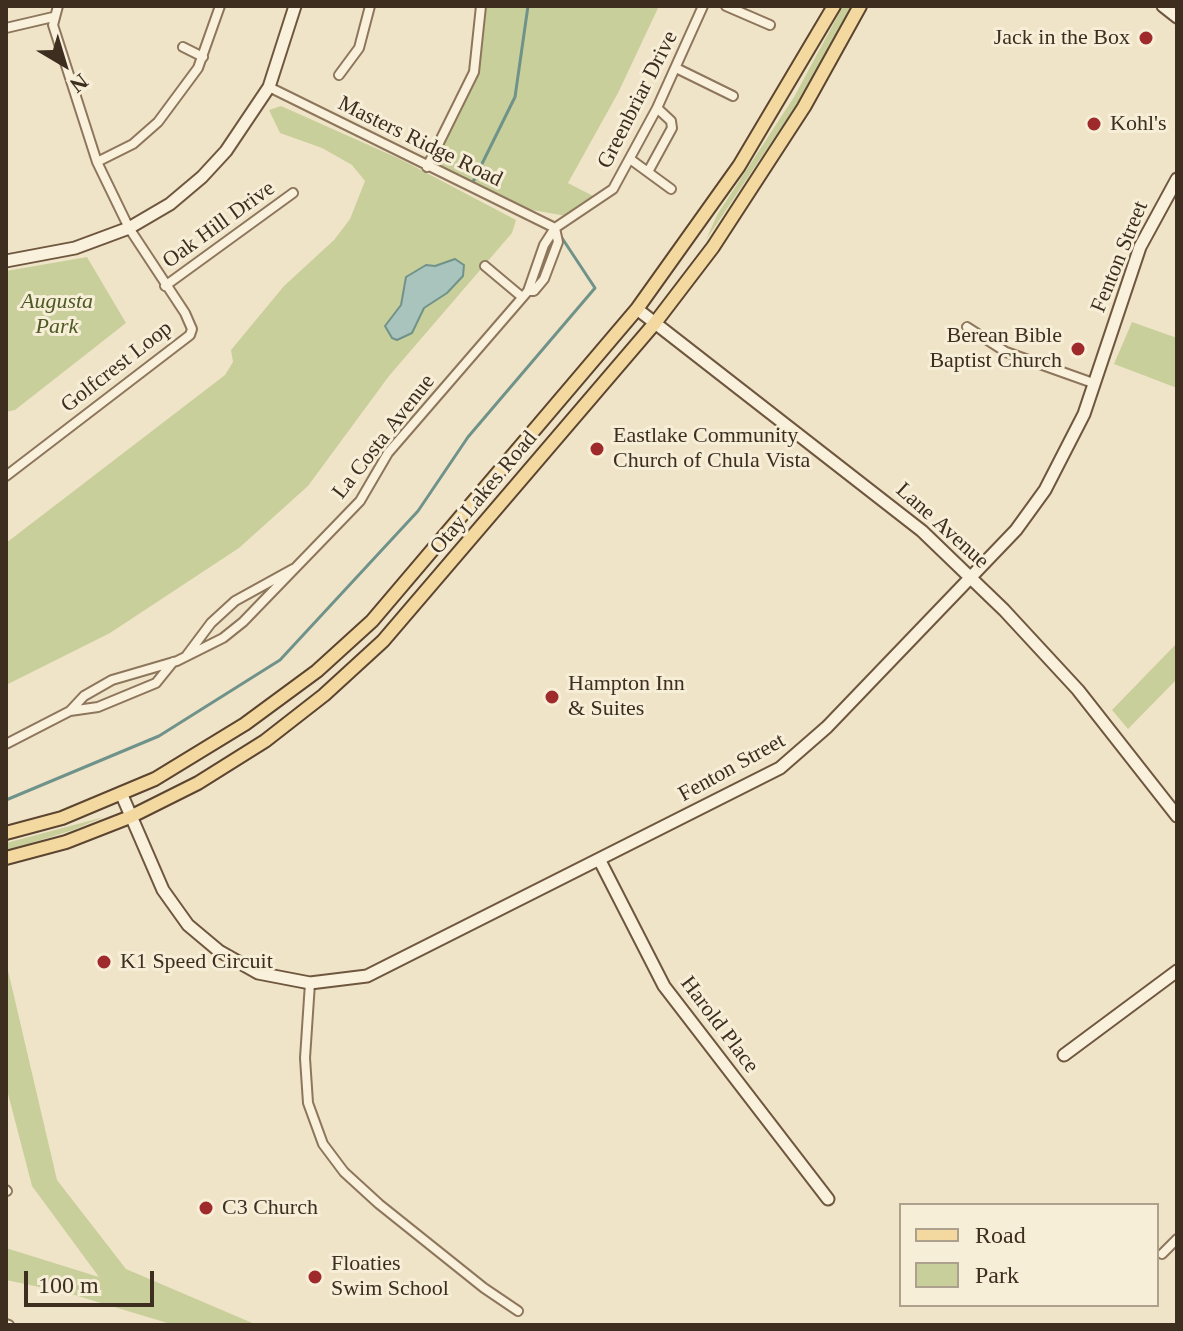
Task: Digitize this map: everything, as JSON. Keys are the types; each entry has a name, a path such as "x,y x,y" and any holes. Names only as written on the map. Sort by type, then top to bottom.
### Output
{"main road":[{"name":"Otay Lakes Road","path":"6,833 62,818 155,779 245,724 317,671 372,621 637,309 739,166 834,6"},
{"name":"Otay Lakes Road","path":"6,858 66,842 130,817 198,783 265,741 324,695 383,641 655,323 760,178 860,6"}],"street":[{"path":"6,28 53,17 58,6"},
{"path":"97,162 133,144 158,122 203,57 220,6"},
{"path":"6,261 75,248 129,228 170,204 214,165 269,87 295,6"},
{"path":"339,75 362,40 370,6"},
{"path":"427,167 474,72 481,6"},
{"name":"Greenbriar Drive","path":"555,228 613,189 657,108 703,6"},
{"path":"726,6 770,25"},
{"path":"1163,6 1177,17"},
{"name":"Golfcrest Loop","path":"6,476 190,335 191,323 129,228 97,162 53,17"},
{"path":"183,47 203,57"},
{"path":"676,68 733,96"},
{"name":"Masters Ridge Road","path":"269,87 555,228"},
{"path":"649,170 672,128 671,121 657,108"},
{"path":"630,159 649,170 656,181 671,189"},
{"name":"Fenton Street","path":"121,793 163,890 198,935 258,973 310,983 367,976 600,861 795,758 1016,530 1045,490 1084,414 1140,247 1177,179"},
{"name":"Oak Hill Drive","path":"165,286 293,193"},
{"name":"La Costa Avenue","path":"70,711 84,696 112,680 185,657 223,638 243,622 360,501 388,453 525,294 544,245 555,228"},
{"path":"485,266 525,294"},
{"name":"Lane Avenue","path":"637,309 864,483 970,578 1078,690 1177,816"},
{"path":"967,327 1006,352 1093,383"},
{"name":"La Costa Avenue","path":"185,657 211,623 235,601 297,567"},
{"name":"La Costa Avenue","path":"6,744 70,711 98,707 156,683 173,662"},
{"name":"Harold Place","path":"600,861 664,986 828,1199"},
{"path":"1064,1055 1177,971"},
{"path":"310,983 305,1058 308,1103 323,1144 344,1172 379,1204 484,1288 518,1311"},
{"path":"1162,1254 1177,1239"}],"green space":[{"path":"476,6 659,6 618,93 568,183 595,197 566,216 527,209 470,187 432,163 473,76"},
{"path":"843,6 852,6 799,101 706,240 717,215 794,97"},
{"path":"281,106 400,159 516,220 512,233 389,376 308,486 239,548 110,633 6,685 6,543 225,375 233,362 231,350 284,286 334,240 350,219 365,181 352,165 322,148 280,133 269,110"},
{"name":"Augusta Park","path":"87,257 126,323 15,410 6,412 6,271"},
{"path":"1132,322 1177,338 1177,388 1114,364"},
{"path":"1177,643 1177,679 1128,729 1112,710"},
{"path":"104,817 73,830 6,851 6,843"},
{"path":"6,962 57,1180 126,1269 257,1325 174,1325 68,1293 6,1280 6,1248 99,1277 32,1186 6,1086"}],"water":[{"path":"455,259 464,265 463,276 447,293 424,308 412,333 397,340 392,338 385,326 401,305 406,277 426,265 435,266"}],"waterway":[{"path":"471,186 515,97 528,6"},
{"path":"6,800 159,736 280,660 418,511 468,437 595,288 560,235"}],"place":[{"name":"Jack in the Box","path":"1146,38"},
{"name":"Kohl's","path":"1094,124"},
{"name":"Berean Bible Baptist Church","path":"1078,349"},
{"name":"Eastlake Community Church of Chula Vista","path":"597,449"},
{"name":"Hampton Inn & Suites","path":"552,697"},
{"name":"K1 Speed Circuit","path":"104,962"},
{"name":"C3 Church","path":"206,1208"},
{"name":"Floaties Swim School","path":"315,1277"}]}
